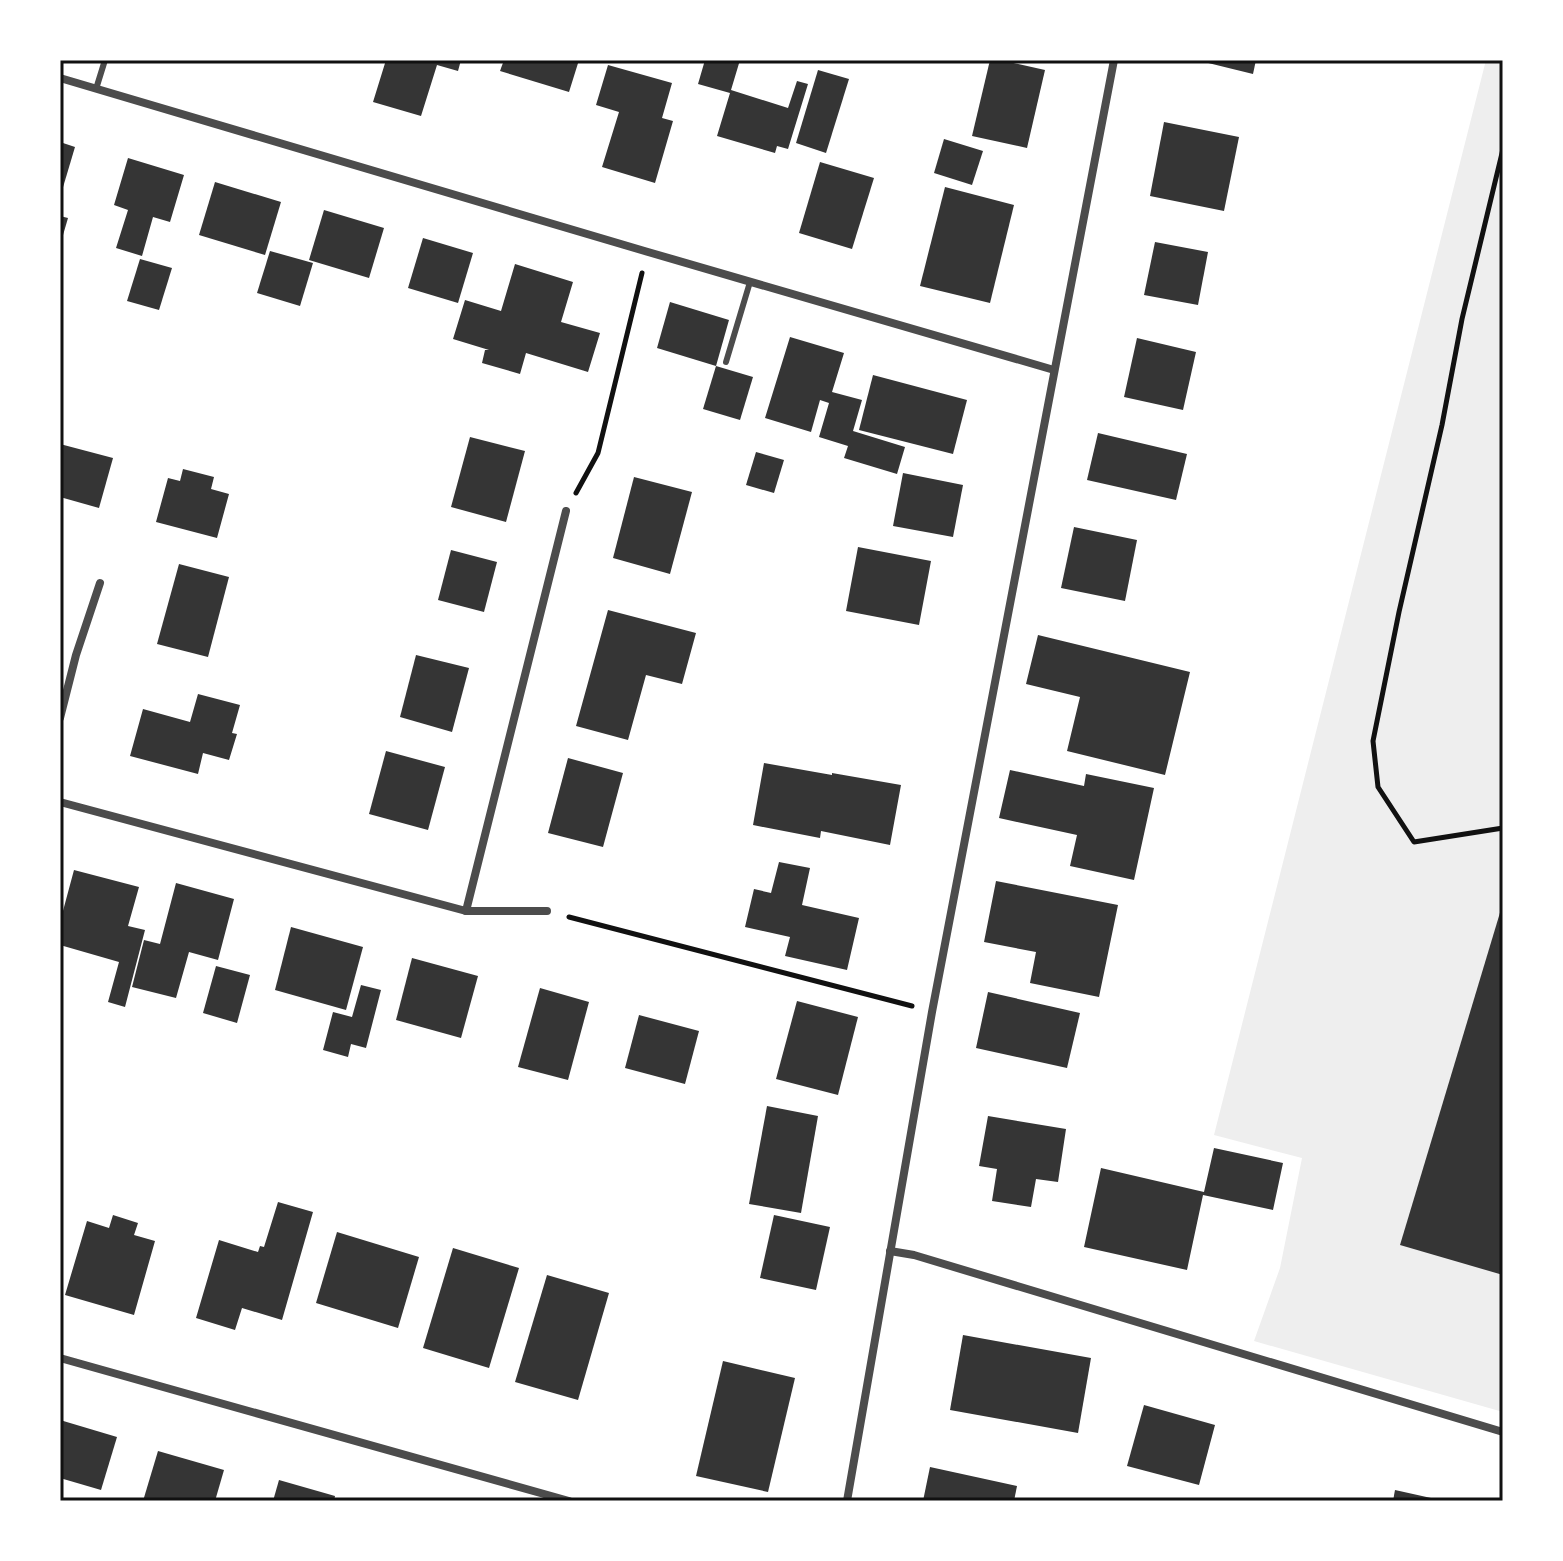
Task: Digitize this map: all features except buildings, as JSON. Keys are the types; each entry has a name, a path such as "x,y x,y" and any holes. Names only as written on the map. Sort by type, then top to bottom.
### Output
{"street":[{"path":"847,1501 932,1012 1114,60"},
{"path":"60,78 1054,370"},
{"path":"466,911 566,511"},
{"path":"60,718 76,655 100,583"},
{"path":"60,802 466,911 547,911"},
{"path":"890,1251 914,1255 1503,1432"},
{"path":"60,1358 569,1501"}],"lane":[{"path":"96,89 105,60"},
{"path":"726,362 750,282"}],"path":[{"path":"1503,149 1462,319 1373,741 1378,787 1414,842 1503,828"},
{"path":"566,511 598,453 648,252"},
{"path":"547,911 932,1012"}],"shaded area":[{"path":"1486,60 1503,60 1503,1412 1254,1341 1280,1268 1302,1158 1214,1135"}]}
